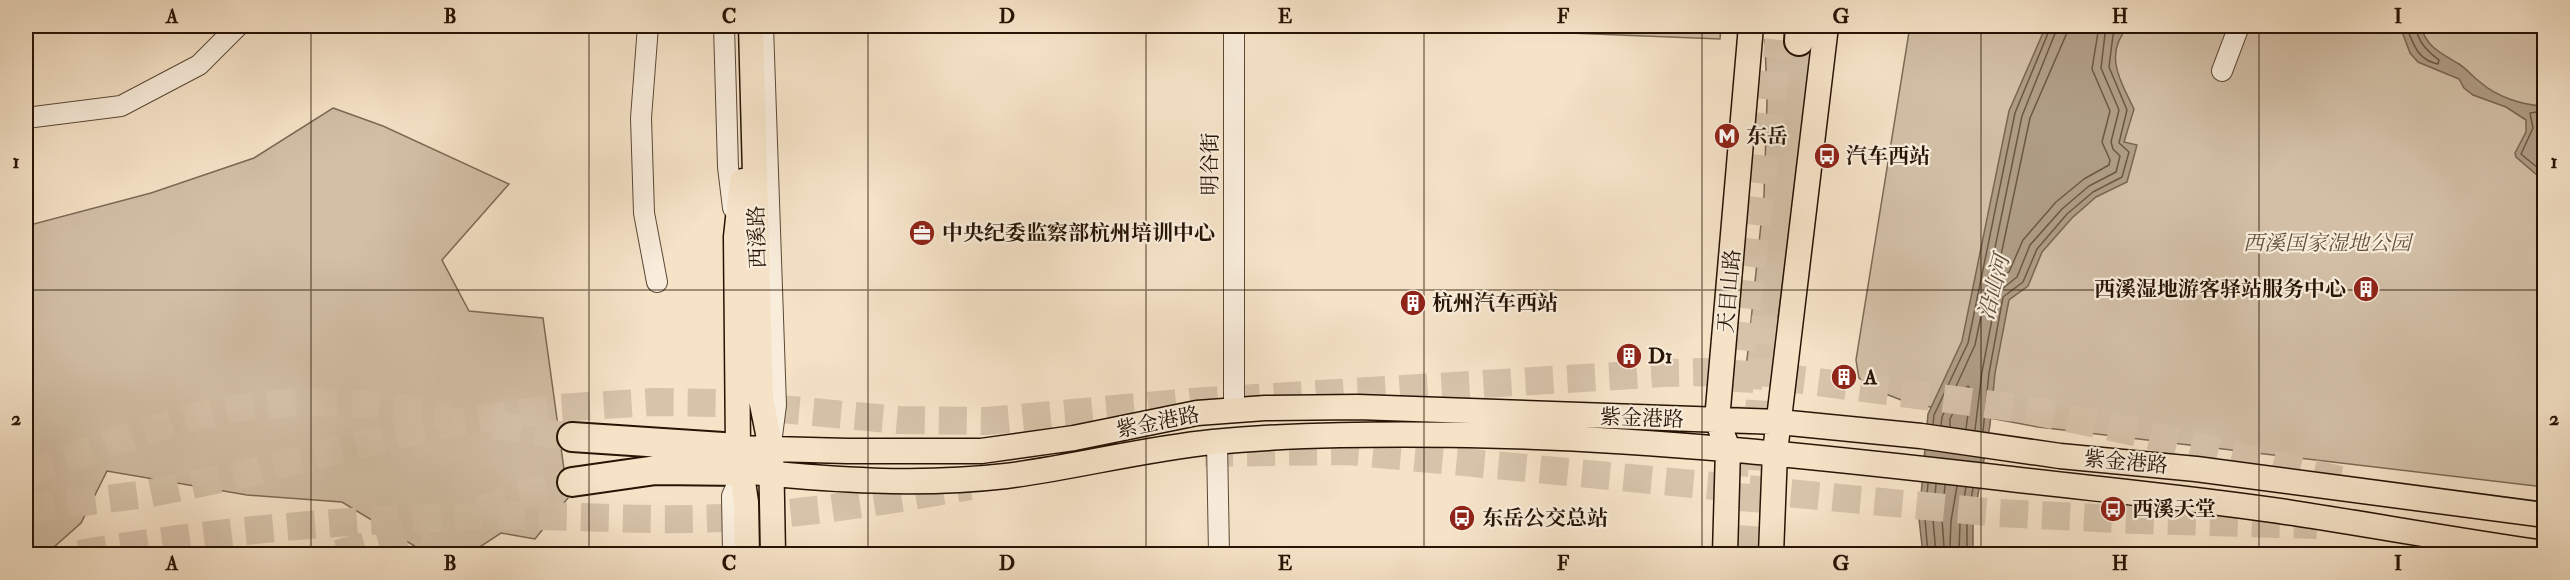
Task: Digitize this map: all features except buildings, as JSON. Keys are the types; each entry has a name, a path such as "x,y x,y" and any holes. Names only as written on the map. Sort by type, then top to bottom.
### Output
{"highway":[{"path":"572,437 740,459"},
{"path":"572,482 740,459"}],"main road":[{"name":"西溪路","path":"739,26 742,188 736,237 740,459 747,555"},
{"name":"西溪路","path":"751,26 761,399 771,448 773,555"},
{"name":"天目山路","path":"1725,555 1728,449 1717,420 1751,26"},
{"path":"1771,555 1775,453 1826,26"},
{"name":"紫金港路","path":"740,459 771,448 849,452 981,451 1074,438 1197,413 1358,407 1779,422 1921,436 1993,448 2196,469 2544,515"},
{"name":"紫金港路","path":"740,459 772,474 868,481 947,481 1006,476 1100,461 1162,448 1217,442 1343,435 1468,435 1728,449 1915,467 2294,513 2544,553"}],"street":[{"path":"26,118 121,106 199,65 238,26"},
{"path":"648,26 641,118 643,201 657,282"},
{"name":"西溪路","path":"724,26 728,167 736,237"},
{"name":"西溪路","path":"763,26 776,405 771,448"},
{"name":"明谷街","path":"1234,26 1234,410"},
{"path":"2222,71 2239,26"},
{"path":"1217,442 1219,555"},
{"name":"西溪路","path":"733,555 732,496 740,459"}],"green space":[{"path":"1415,26 1721,26 1720,39"},
{"name":"西溪国家湿地公园","path":"1910,26 2544,26 2544,487 2038,427 1909,403 1878,391 1859,378 1856,360"},
{"path":"1765,40 1815,45 1775,340 1774,371 1770,381 1764,384 1746,381 1746,369 1764,195 1767,102"},
{"path":"333,108 383,126 509,184 442,260 469,311 543,318 568,498 535,539 501,533 469,554 444,554 421,550 342,502 247,495 107,471 81,523 46,554 26,554 26,226 151,193 254,158"}],"water":[{"name":"沿山河","path":"2046,26 2129,26 2121,36 2115,56 2119,77 2134,109 2124,142 2137,145 2127,182 2096,197 2072,218 2042,252 2028,286 2009,300 1995,373 1990,425 1973,524 1973,554 1923,554 1919,519 1928,414 1962,341 2009,111"},
{"path":"2400,26 2421,26 2423,33 2435,49 2462,66 2494,92 2519,102 2544,106 2544,181 2516,157 2515,153 2526,132 2526,120 2506,107 2473,95 2464,88 2459,79 2418,62 2410,53"}],"tunnel":[{"path":"1734,476 1741,354 1779,40"},
{"path":"1749,554 1766,314"},
{"path":"26,509 146,494 225,478 440,425 558,408 654,402 716,403 899,420 986,421 1190,402 1708,372 1779,377 2024,409 2340,480"},
{"path":"26,473 158,427 240,408 292,403 345,403 449,416"},
{"path":"494,425 572,437"},
{"path":"1205,453 1347,451 1998,513 2317,525"},
{"path":"480,510 515,497 572,482"},
{"path":"79,554 236,532 394,519 523,516 686,519 757,516 864,504 970,486"},
{"path":"338,554 428,528"}],"place":[{"name":"东岳","path":"1727,136"},
{"name":"汽车西站","path":"1827,156"},
{"name":"中央纪委监察部杭州培训中心","path":"922,233"},
{"name":"西溪湿地游客驿站服务中心","path":"2366,289"},
{"name":"杭州汽车西站","path":"1413,303"},
{"name":"D1","path":"1629,356"},
{"name":"A","path":"1844,377"},
{"name":"西溪天堂","path":"2113,509"},
{"name":"东岳公交总站","path":"1462,518"}]}
